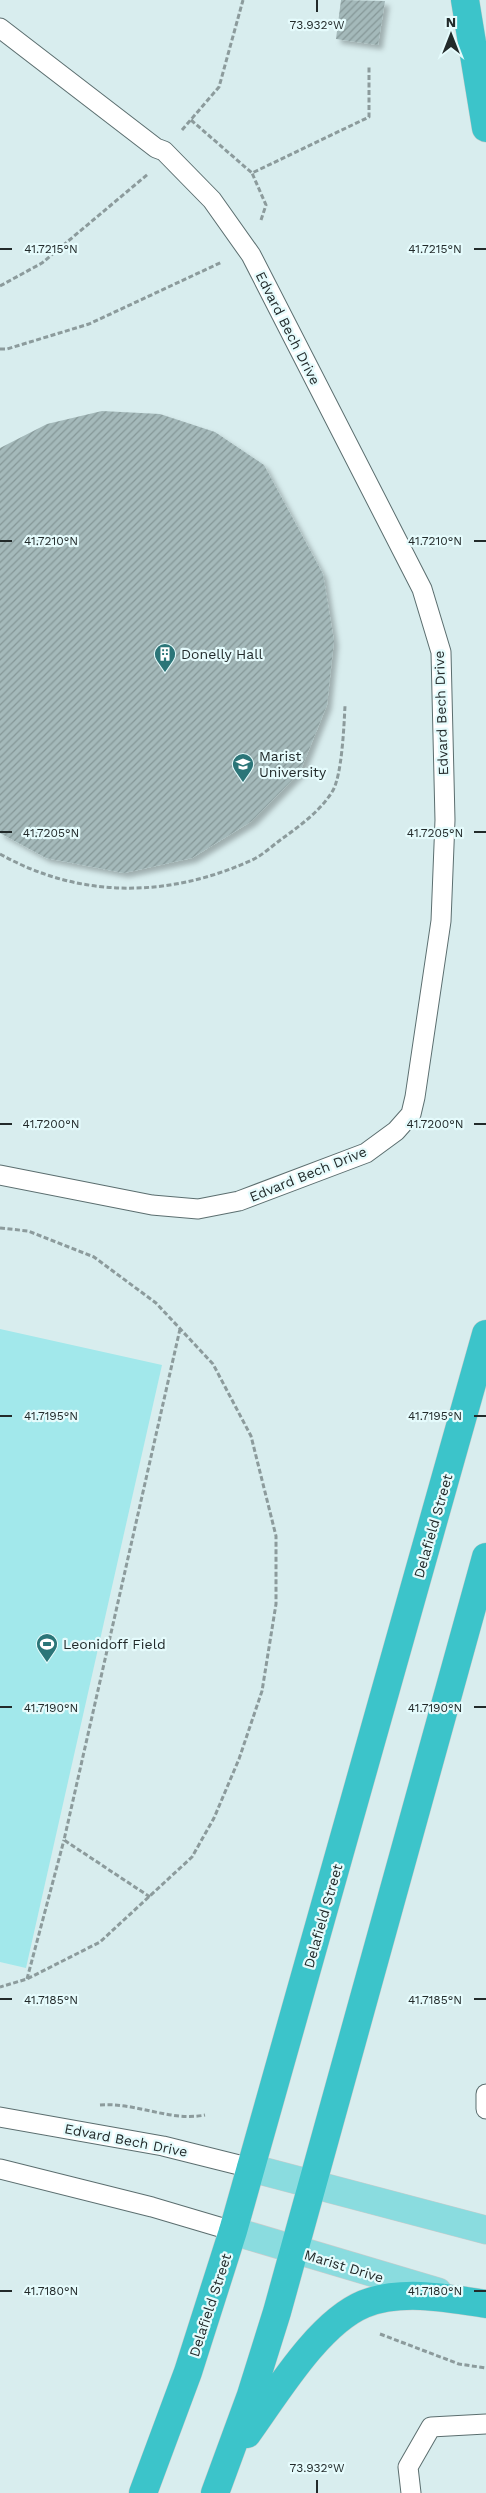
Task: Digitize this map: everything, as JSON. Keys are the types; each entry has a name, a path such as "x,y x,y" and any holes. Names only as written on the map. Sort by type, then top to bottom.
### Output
{"highway":[{"path":"465,0 486,128"},
{"name":"Delafield Street","path":"142,2493 188,2372 233,2231 486,1334"},
{"path":"215,2493 230,2457 265,2352 486,1557"},
{"path":"230,2457 304,2356 330,2327 349,2312 366,2304 408,2297 432,2297 486,2303"}],"main road":[{"path":"251,2168 486,2230"},
{"name":"Marist Drive","path":"233,2231 386,2278 486,2303"}],"lane":[{"name":"Edvard Bech Drive","path":"0,28 156,148 164,151 212,200 250,255 422,589 441,652 445,820 441,921 411,1114 396,1130 366,1153 239,1201 198,1209 152,1205 0,1175"},
{"path":"486,2094 486,2109"},
{"name":"Edvard Bech Drive","path":"0,2117 163,2146 251,2168"},
{"path":"0,2168 152,2207 233,2231"},
{"path":"410,2493 408,2467 431,2427 486,2424"}],"path":[{"path":"252,173 368,117 369,67"},
{"path":"0,349 7,349 89,324 220,262 250,255 266,205 252,173 191,120"},
{"path":"0,854 20,865 91,887 135,890 187,883 253,860 308,820 334,790 343,748 345,706"},
{"path":"0,1228 28,1232 94,1256 156,1303 213,1364 251,1436 276,1536 276,1604 262,1690 239,1759 214,1818 192,1857 100,1942 27,1979 0,1987"},
{"path":"27,1979 64,1840 181,1329"},
{"path":"64,1840 150,1897"},
{"path":"377,2334 386,2335 458,2364 486,2368"}],"shaded area":[{"name":"Leonidoff Field","path":"0,1329 162,1365 26,1968 0,1962"}],"building":[{"path":"341,0 385,1 378,45 336,39"},
{"name":"Donelly Hall","path":"102,411 160,414 215,432 264,465 323,574 334,641 327,705 300,772 252,821 192,858 124,873 46,858 0,833 0,448 47,424"}],"place":[{"name":"Donelly Hall","path":"165,673"},
{"name":"Marist University","path":"243,783"},
{"name":"Leonidoff Field","path":"47,1663"}]}
